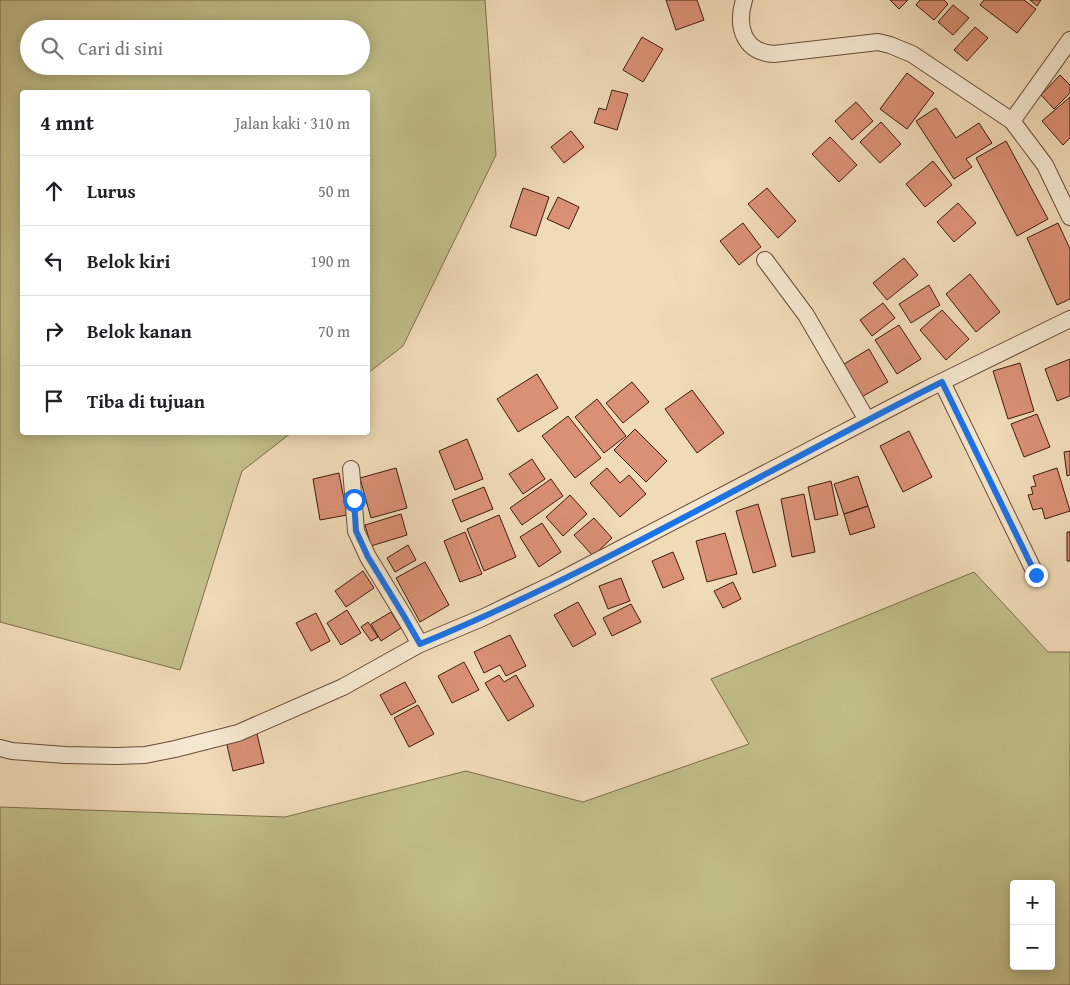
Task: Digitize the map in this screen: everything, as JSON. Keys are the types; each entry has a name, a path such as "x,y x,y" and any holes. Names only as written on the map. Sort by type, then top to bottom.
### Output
{"street":[{"path":"744,0 740,19 742,31 756,50 764,53 774,54 878,42 912,54 1012,121 1044,165 1070,217"},
{"path":"1012,121 1070,40"},
{"path":"766,260 806,315 867,420"},
{"path":"0,748 65,755 145,755 238,733 343,687 420,644 482,618 556,583 867,420 1070,319"},
{"path":"942,382 1036,575"},
{"path":"351,469 356,531 368,557 420,644"}],"shaded area":[{"path":"0,0 485,0 496,155 403,346 370,371 370,90 20,90 20,435 288,435 242,471 180,670 0,622"},
{"path":"974,572 1048,652 1070,652 1070,985 0,985 0,807 285,817 466,771 583,802 749,744 711,679"}],"building":[{"path":"666,0 697,0 704,20 676,30"},
{"path":"890,0 908,0 899,9"},
{"path":"920,0 944,0 948,4 934,20 916,5"},
{"path":"984,0 1024,0 1036,9 1017,33 980,5"},
{"path":"1030,0 1041,0 1037,6"},
{"path":"953,5 969,18 953,35 938,22"},
{"path":"975,27 988,38 967,61 954,50"},
{"path":"642,37 663,49 643,82 623,70"},
{"path":"907,73 934,93 907,129 880,109"},
{"path":"1060,75 1070,85 1070,93 1054,109 1041,95"},
{"path":"612,90 628,94 617,130 594,123 599,108 606,110"},
{"path":"1070,97 1070,138 1063,145 1042,121"},
{"path":"856,102 873,121 852,140 835,121"},
{"path":"936,108 956,138 979,123 992,143 966,159 972,167 954,179 916,121"},
{"path":"881,122 901,144 880,163 860,142"},
{"path":"571,131 584,147 564,163 551,147"},
{"path":"830,137 857,165 839,182 812,154"},
{"path":"1006,141 1048,219 1017,236 976,158"},
{"path":"933,161 952,185 925,207 906,184"},
{"path":"523,188 549,197 536,236 510,227"},
{"path":"767,188 796,221 778,238 748,204"},
{"path":"558,197 579,207 569,229 547,219"},
{"path":"958,203 976,223 954,242 937,222"},
{"path":"743,223 761,247 739,265 720,241"},
{"path":"1058,223 1070,249 1070,299 1057,305 1027,238"},
{"path":"904,258 918,275 887,300 873,283"},
{"path":"970,274 1000,312 976,332 946,294"},
{"path":"929,285 940,305 911,323 899,304"},
{"path":"883,303 895,318 872,336 860,320"},
{"path":"942,310 969,339 946,360 920,330"},
{"path":"899,325 921,359 897,374 875,340"},
{"path":"869,349 888,382 858,399 839,367"},
{"path":"1070,359 1070,396 1057,401 1045,369"},
{"path":"1020,363 1034,411 1008,419 993,371"},
{"path":"537,374 558,408 518,432 497,399"},
{"path":"632,382 649,402 623,423 606,403"},
{"path":"692,390 724,433 697,453 665,409"},
{"path":"597,399 626,436 604,453 575,417"},
{"path":"1037,414 1050,447 1024,457 1011,424"},
{"path":"568,416 601,458 575,478 542,436"},
{"path":"635,429 667,461 646,482 614,450"},
{"path":"909,431 932,477 903,492 880,446"},
{"path":"467,439 483,479 455,490 439,451"},
{"path":"1070,451 1070,475 1067,476 1064,452"},
{"path":"532,459 545,479 523,494 509,474"},
{"path":"396,468 407,508 371,518 360,478"},
{"path":"607,468 620,483 629,475 646,494 620,517 590,483"},
{"path":"1057,468 1070,511 1045,519 1042,508 1033,510 1028,495 1033,494 1031,487 1036,486 1033,476"},
{"path":"339,473 347,515 320,520 313,479"},
{"path":"858,476 868,506 844,514 834,484"},
{"path":"551,479 563,496 522,525 510,508"},
{"path":"831,481 838,515 815,520 808,487"},
{"path":"484,487 493,509 461,522 452,500"},
{"path":"804,494 815,552 792,557 781,499"},
{"path":"570,495 587,514 563,536 546,517"},
{"path":"758,504 776,566 753,573 736,511"},
{"path":"868,506 875,527 850,535 844,514"},
{"path":"401,514 407,535 371,546 365,525"},
{"path":"499,515 516,557 484,571 467,529"},
{"path":"594,518 612,538 593,556 574,535"},
{"path":"542,523 561,552 539,567 520,537"},
{"path":"465,532 482,574 460,582 444,541"},
{"path":"1067,532 1070,532 1070,561 1067,561"},
{"path":"725,533 737,574 707,582 696,541"},
{"path":"408,545 416,560 395,572 387,558"},
{"path":"673,552 684,579 663,588 652,561"},
{"path":"425,562 449,605 420,622 396,578"},
{"path":"363,571 374,588 346,607 335,591"},
{"path":"621,578 630,601 608,609 599,586"},
{"path":"733,582 741,599 723,608 714,591"},
{"path":"578,602 596,634 573,647 554,615"},
{"path":"631,604 641,622 612,636 603,618"},
{"path":"347,610 361,633 341,645 327,623"},
{"path":"391,612 401,628 381,641 371,624"},
{"path":"316,613 330,641 311,651 296,623"},
{"path":"368,622 378,637 371,641 361,627"},
{"path":"510,635 526,666 506,676 500,665 484,673 474,652"},
{"path":"464,662 479,690 452,703 438,676"},
{"path":"499,675 504,682 516,675 534,706 508,721 485,683"},
{"path":"405,682 416,702 391,715 380,695"},
{"path":"418,705 434,734 409,747 394,718"},
{"path":"257,734 264,763 233,771 226,741"}],"route":[{"path":"354,500 356,531 368,557 420,644 482,618 556,583 942,382 1036,575"}]}
